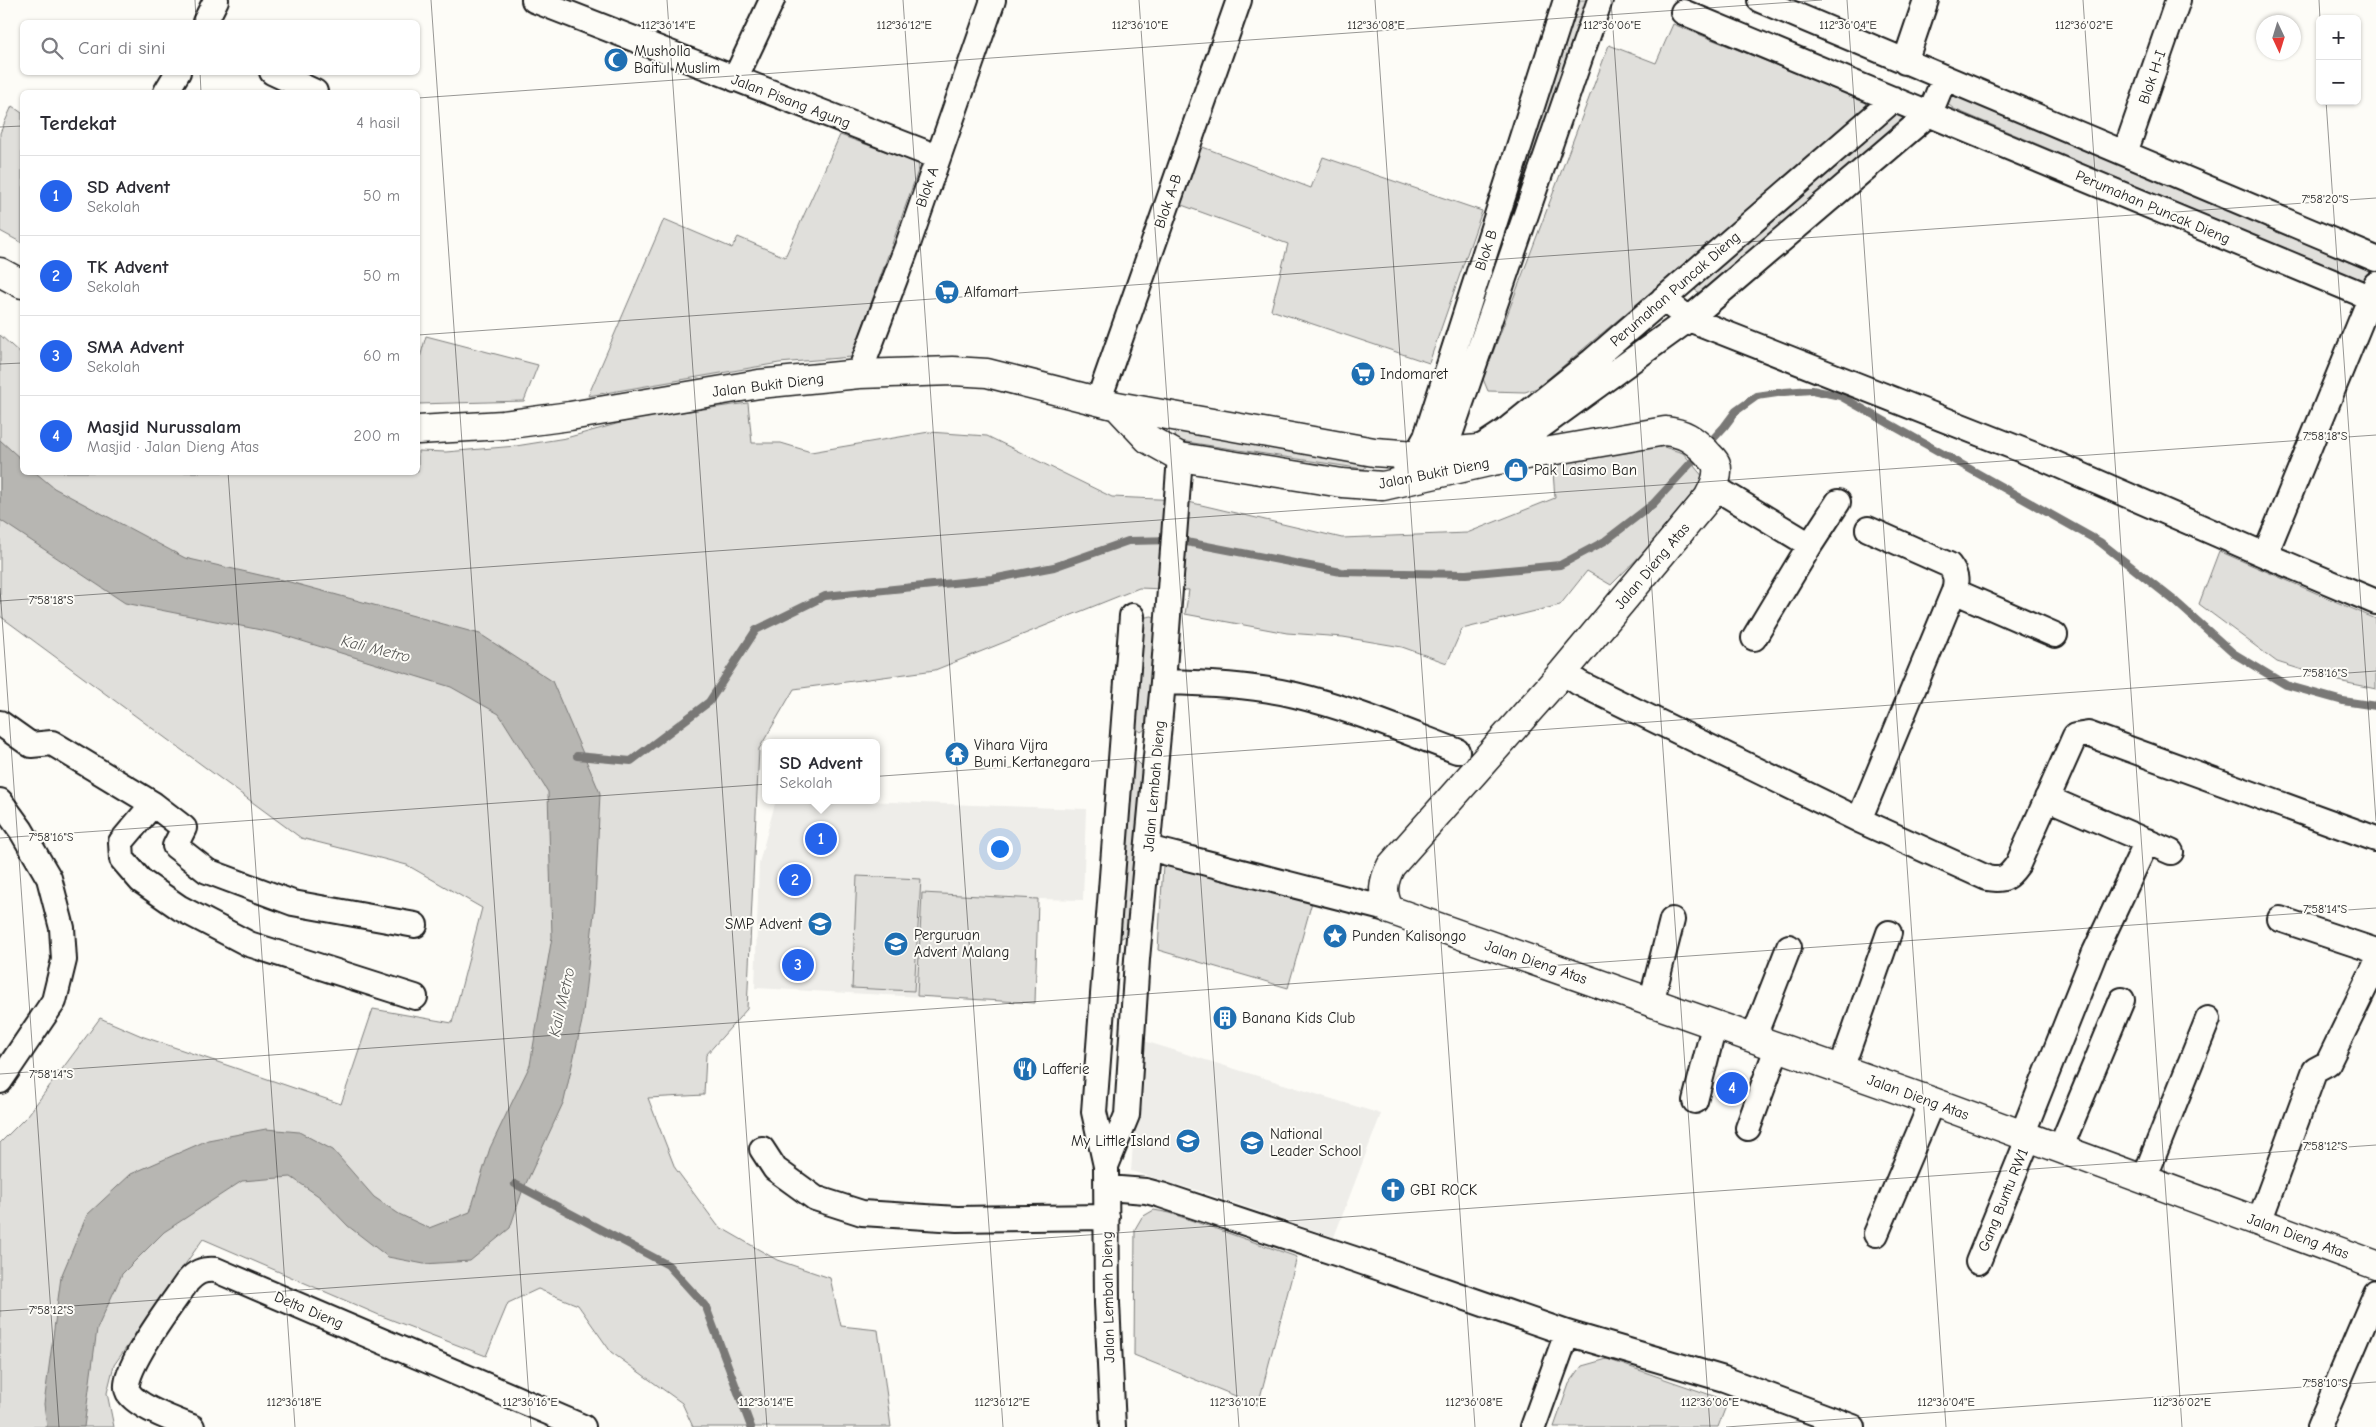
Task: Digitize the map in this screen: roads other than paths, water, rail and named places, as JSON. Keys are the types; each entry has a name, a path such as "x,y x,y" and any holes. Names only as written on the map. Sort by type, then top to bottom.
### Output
{"street":[{"path":"206,20 216,0"},
{"name":"Jalan Pisang Agung","path":"534,0 937,157"},
{"path":"735,78 772,0"},
{"name":"Blok A","path":"859,374 907,247 993,0"},
{"name":"Blok A-B","path":"1107,404 1239,0"},
{"name":"Blok B","path":"1416,467 1566,0"},
{"path":"1447,461 1600,0"},
{"path":"1760,0 1944,79 2376,259"},
{"path":"1905,62 1926,0"},
{"name":"Blok H-I","path":"2124,153 2178,0"},
{"name":"Perumahan Puncak Dieng","path":"1683,12 2374,294"},
{"path":"167,90 176,75"},
{"path":"278,75 311,90"},
{"name":"Perumahan Puncak Dieng","path":"1494,452 1689,318 1930,113 1944,79"},
{"name":"Perumahan Puncak Dieng","path":"1494,452 1521,418 1592,361 1894,99"},
{"path":"0,272 20,283"},
{"path":"2265,555 2374,294"},
{"path":"1663,299 1689,318 2042,458 2376,602"},
{"name":"Jalan Bukit Dieng","path":"420,430 503,425 570,416 759,384 859,374 953,371 987,373 1107,404 1326,445 1374,452 1416,467"},
{"name":"Jalan Bukit Dieng","path":"1107,404 1148,440 1180,457 1342,484 1383,486 1416,467 1494,452 1561,449 1665,431 1680,432 1693,439 1715,475"},
{"path":"1169,416 1180,457"},
{"name":"Jalan Lembah Dieng","path":"1113,1427 1109,1377 1106,1177 1126,1115 1137,959 1157,750 1180,457"},
{"path":"1715,475 1810,545"},
{"name":"Jalan Dieng Atas","path":"1715,475 1708,498 1563,672 1391,866 1384,889 1384,900 1390,910 1765,1044 1841,1069 2376,1265"},
{"path":"1754,638 1838,502"},
{"path":"1859,820 1954,591 1956,582 1955,572 1949,565 1868,529"},
{"path":"1954,591 2056,635"},
{"path":"1132,616 1124,746 1094,1112 1106,1177 1357,1260 1567,1333 1724,1379 1853,1427"},
{"path":"1563,672 1588,688 1859,820 1987,878 2000,880 2010,875 2018,864 2075,736 2088,734 2376,839"},
{"path":"1162,682 1234,684 1294,695 1338,707 1457,751"},
{"path":"0,723 31,745 52,743 152,804 184,828 175,846 207,871 293,903 415,925"},
{"path":"1124,746 1157,750"},
{"path":"2047,798 2171,852"},
{"path":"0,801 21,830 48,878 62,928 64,960 54,1001 0,1081"},
{"path":"152,804 121,842 122,859 141,881 180,908 249,944 415,997"},
{"name":"Gang Buntu RW1","path":"1978,1262 2095,952 2147,841"},
{"path":"1148,848 1390,910"},
{"path":"2280,919 2376,952"},
{"path":"1651,1002 1672,920"},
{"path":"1841,1069 1889,933"},
{"path":"1748,1128 1765,1044 1789,947"},
{"path":"1107,956 1137,959"},
{"path":"2259,1222 2315,1070 2328,1063 2376,964"},
{"path":"2060,1149 2122,1000"},
{"path":"2144,1179 2208,1019"},
{"path":"1695,1101 1714,1026"},
{"path":"1876,1234 1932,1102"},
{"path":"1094,1112 1126,1115"},
{"path":"762,1149 775,1169 815,1198 862,1213 957,1219 1106,1217"},
{"name":"Delta Dieng","path":"192,1427 154,1420 127,1391 130,1370 187,1282 198,1271 208,1270 216,1270 583,1427"},
{"path":"2318,1427 2376,1293"},
{"path":"1533,1427 1567,1333"}],"water":[{"name":"Kali Metro","path":"0,440 20,458 20,475 38,475 54,488 185,558 286,581 480,634 552,681 600,793 595,904 582,1021 564,1101 522,1192 510,1228 470,1261 424,1264 388,1257 348,1226 320,1197 291,1177 242,1181 164,1232 122,1274 97,1329 84,1427 47,1427 44,1404 61,1277 87,1215 131,1174 208,1140 266,1129 299,1132 333,1150 374,1197 399,1214 429,1228 470,1212 490,1148 530,1065 552,937 548,792 499,714 451,687 276,633 125,603 0,520"}],"waterway":[{"path":"577,756 631,761 709,702 756,630 825,596 992,579 1054,567 1128,541 1176,540 1341,572 1466,574 1560,565 1605,541 1653,504 1724,427 1736,411 1757,396 1812,390 1840,396 2100,542 2176,602 2233,653 2286,685 2343,701 2376,706"},
{"path":"515,1184 668,1265 706,1307 751,1427"}],"place":[{"name":"Musholla Baitul Muslim","path":"616,60"},
{"name":"Alfamart","path":"947,292"},
{"name":"Indomaret","path":"1363,374"},
{"name":"Pak Lasimo Ban","path":"1516,470"},
{"name":"Vihara Vijra Bumi Kertanegara","path":"957,754"},
{"name":"SD Advent","path":"821,839"},
{"name":"TK Advent","path":"795,880"},
{"name":"SMP Advent","path":"820,924"},
{"name":"Punden Kalisongo","path":"1335,936"},
{"name":"Perguruan Advent Malang","path":"896,944"},
{"name":"SMA Advent","path":"798,965"},
{"name":"Banana Kids Club","path":"1225,1018"},
{"name":"Lafferie","path":"1025,1069"},
{"name":"Masjid Nurussalam","path":"1732,1088"},
{"name":"My Little Island","path":"1188,1141"},
{"name":"National Leader School","path":"1252,1143"},
{"name":"GBI ROCK","path":"1393,1190"}]}
